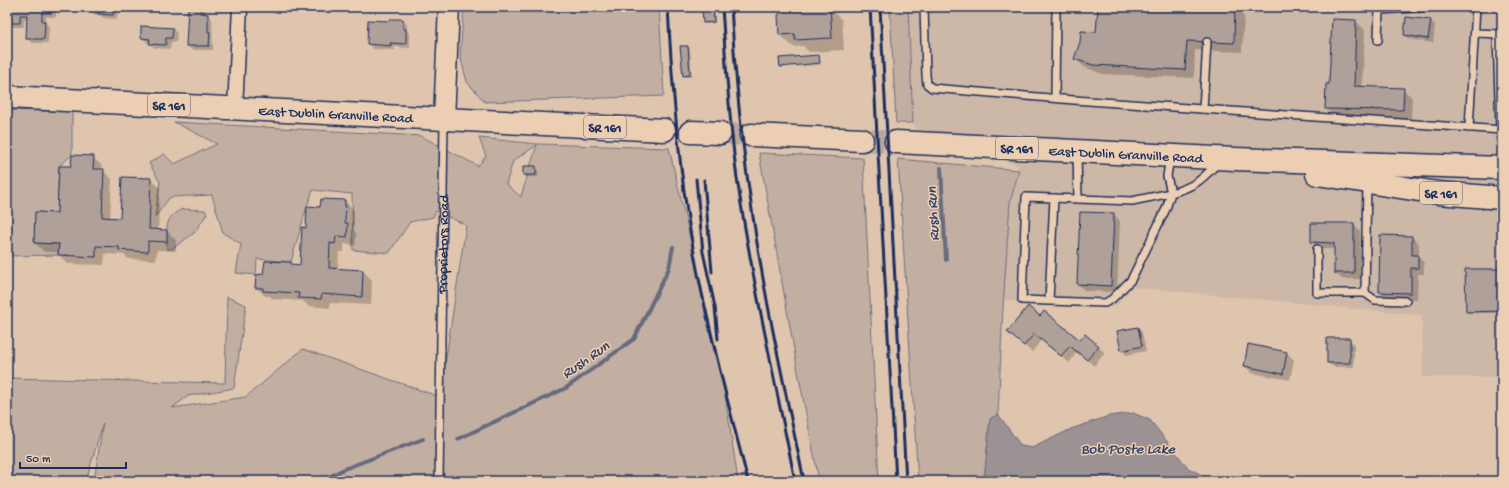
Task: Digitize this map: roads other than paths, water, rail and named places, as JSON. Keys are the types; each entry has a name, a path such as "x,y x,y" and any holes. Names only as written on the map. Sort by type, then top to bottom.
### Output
{"main road":[{"name":"East Dublin Granville Road","path":"7,97 664,130"},
{"path":"691,132 720,133"},
{"path":"751,135 862,140"},
{"name":"East Dublin Granville Road","path":"896,142 1228,159 1502,168"},
{"name":"East Dublin Granville Road","path":"1228,159 1438,193 1502,198"}],"street":[{"path":"235,109 240,7"},
{"name":"Proprietors Road","path":"444,119 449,7"}],"lane":[{"path":"924,7 926,74 927,84 932,88 1501,130 1499,34 1474,33"},
{"path":"1055,98 1056,7"},
{"path":"1378,40 1379,8 1432,7"},
{"path":"1469,128 1476,7"},
{"path":"1203,109 1207,42"},
{"name":"Proprietors Road","path":"439,481 444,119"},
{"path":"1077,151 1078,199"},
{"path":"1171,156 1167,176 1171,193 1166,209 1131,280 1112,299 1105,303 1022,300 1026,197 1132,201 1171,193 1188,188 1197,183 1228,159"},
{"path":"1364,293 1367,182"},
{"path":"1049,300 1054,198"},
{"path":"1317,249 1317,292 1364,293 1375,300 1406,301"}],"water":[{"name":"Bob Poste Lake","path":"1133,413 1150,420 1188,468 1212,480 1237,477 1256,481 984,481 990,419 998,414 1021,446 1032,448 1071,429 1109,416"}],"waterway":[{"name":"Rush Run","path":"941,168 946,260"},
{"name":"Rush Run","path":"458,439 566,388 634,339 669,268 673,247"},
{"name":"Rush Run","path":"321,481 344,469 423,439"}],"tunnel":[{"path":"720,133 751,135"},
{"path":"862,140 896,142"}],"railway":[{"path":"668,7 676,125 687,213 711,332 748,481"},
{"path":"722,7 730,114 737,178 757,292 795,481"},
{"path":"731,7 739,112 758,250 804,481"},
{"path":"870,7 896,481"},
{"path":"880,7 906,481"},
{"path":"696,179 703,252 715,307 718,339"},
{"path":"704,180 712,272"}]}
